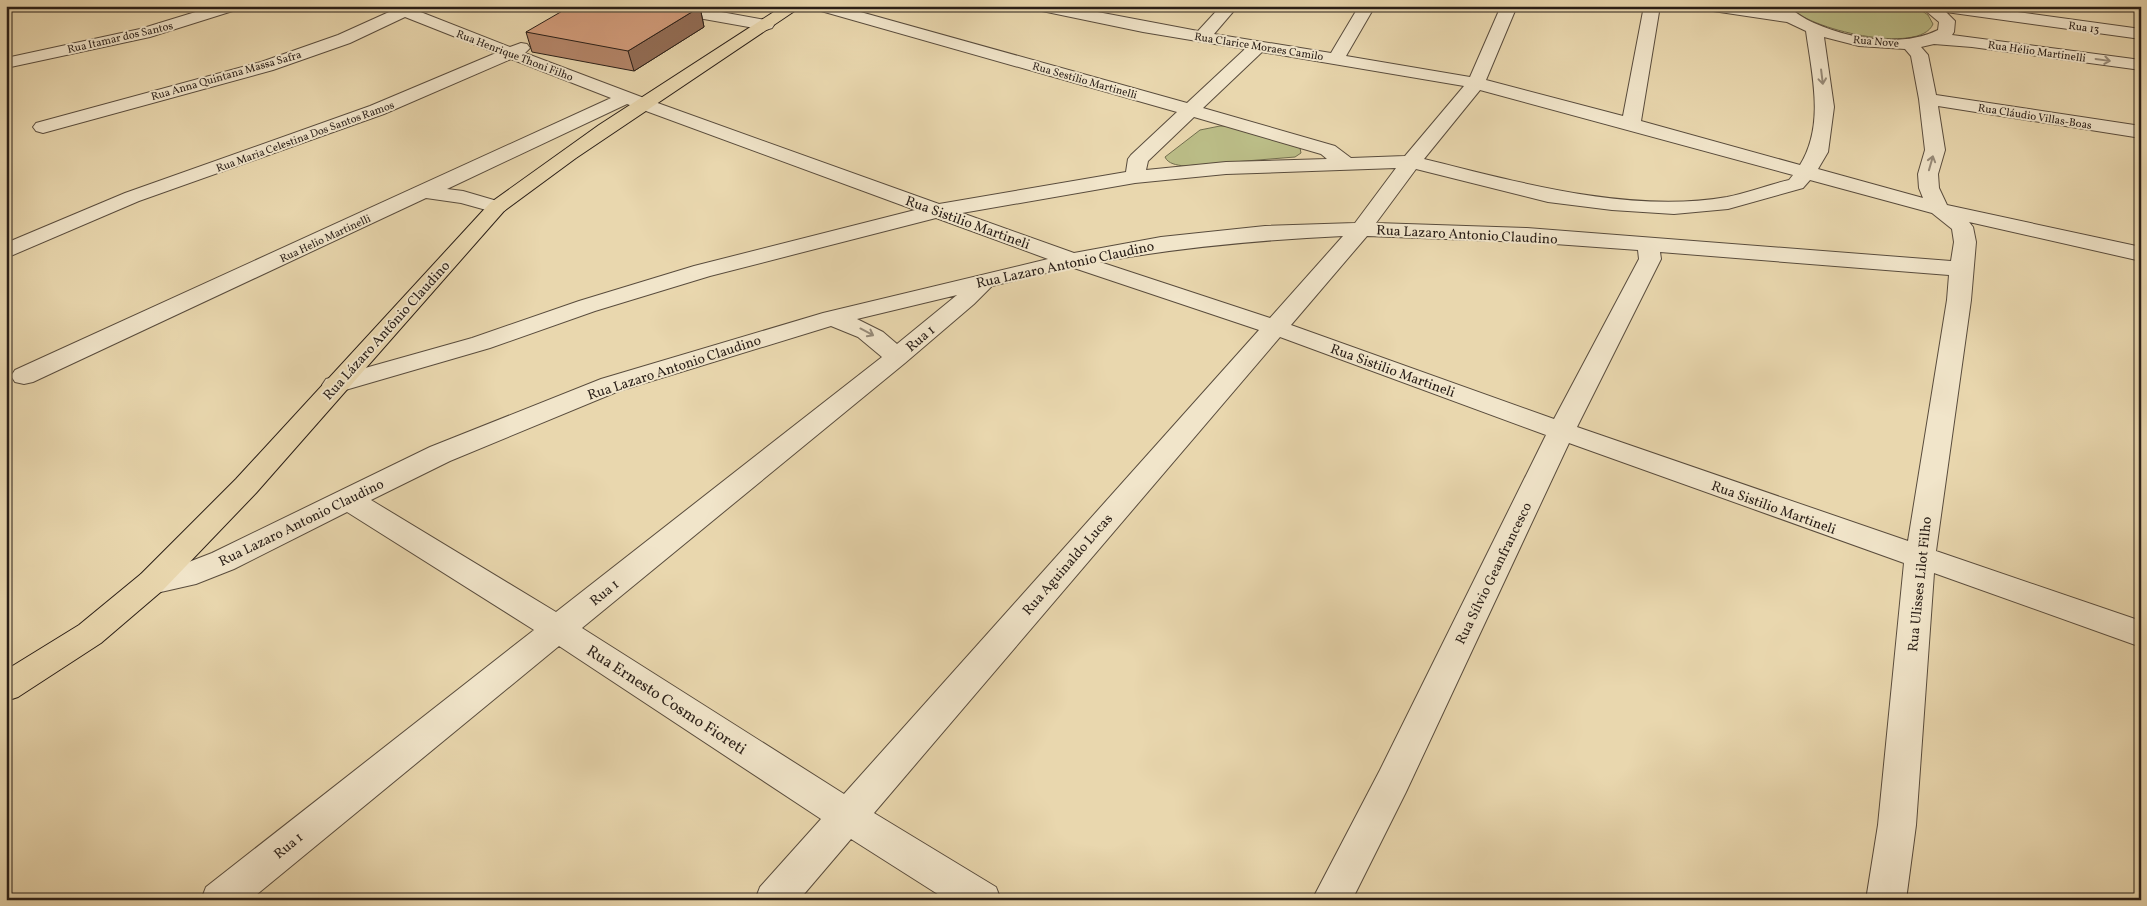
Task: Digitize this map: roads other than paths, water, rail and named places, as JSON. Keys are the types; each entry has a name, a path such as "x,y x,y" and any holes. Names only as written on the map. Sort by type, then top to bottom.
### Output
{"main road":[{"name":"Rua Lázaro Antônio Claudino","path":"6,688 90,634 152,582 246,486 497,207 544,170 588,140 636,101 766,25 794,6"}],"street":[{"name":"Rua Itamar dos Santos","path":"6,63 144,33 233,6"},
{"name":"Rua Henrique Thoni Filho","path":"385,6 411,9 512,54 636,101"},
{"path":"659,6 766,25"},
{"name":"Rua Sestílio Martinelli","path":"820,6 1074,76 1328,150 1346,163"},
{"name":"Rua Clarice Moraes Camilo","path":"1042,6 1085,11 1256,47 1336,58 1476,83 1939,210 2141,254"},
{"path":"1202,37 1230,6"},
{"path":"1336,58 1367,6"},
{"path":"1361,229 1411,162 1476,83 1509,6"},
{"path":"1630,124 1652,6"},
{"path":"1713,6 1791,18"},
{"name":"Rua Nove","path":"1776,6 1791,18 1814,29 1860,40 1909,43 1933,40"},
{"path":"1928,6 1942,16 1948,27 1946,32 1933,40"},
{"name":"Rua 13","path":"1937,6 2141,34"},
{"path":"2062,6 2071,25"},
{"name":"Rua Anna Quintana Massa Safra","path":"43,127 267,66 344,39 411,9"},
{"path":"335,385 481,343 587,306 702,271 937,211 1135,177 1226,168 1411,162 1548,196 1612,204 1674,208 1736,201 1796,184 1818,152 1825,107 1817,35 1814,29"},
{"name":"Rua Maria Celestina Dos Santos Ramos","path":"6,251 132,197 377,110 512,54 537,39"},
{"name":"Rua Hélio Martinelli","path":"1933,40 1972,42 2141,65"},
{"path":"1909,43 1919,55 1928,99 1935,150 1928,174 1929,188 1939,210 1962,227 1965,242 1961,269"},
{"path":"1135,177 1138,159 1256,47"},
{"name":"Rua Cláudio Villas-Boas","path":"1928,99 2135,131"},
{"name":"Rua Helio Martinelli","path":"24,376 426,192 636,101"},
{"name":"Rua Sistilio Martineli","path":"636,101 1072,260 1274,327 1561,431 2141,634"},
{"path":"2135,131 2141,150"},
{"path":"426,192 463,197 497,207"},
{"name":"Rua Lazaro Antonio Claudino","path":"152,582 185,576 223,561 440,454 610,385 831,318 1072,260 1161,244 1265,233 1361,229 1526,236 1961,269"},
{"name":"Rua Aguinaldo Lucas","path":"774,900 1361,229"},
{"name":"Rua Sílvio Geanfrancesco","path":"1332,900 1393,781 1561,431 1650,259 1648,245"},
{"name":"Rua Ulisses Lilot Filho","path":"1886,900 1897,824 1920,558 1959,300 1961,269"},
{"name":"Rua 1","path":"220,900 896,358 966,299 985,280"},
{"path":"831,318 872,334 885,344 896,358"},
{"name":"Rua Ernesto Cosmo Fioreti","path":"349,500 558,629 982,900"}]}
